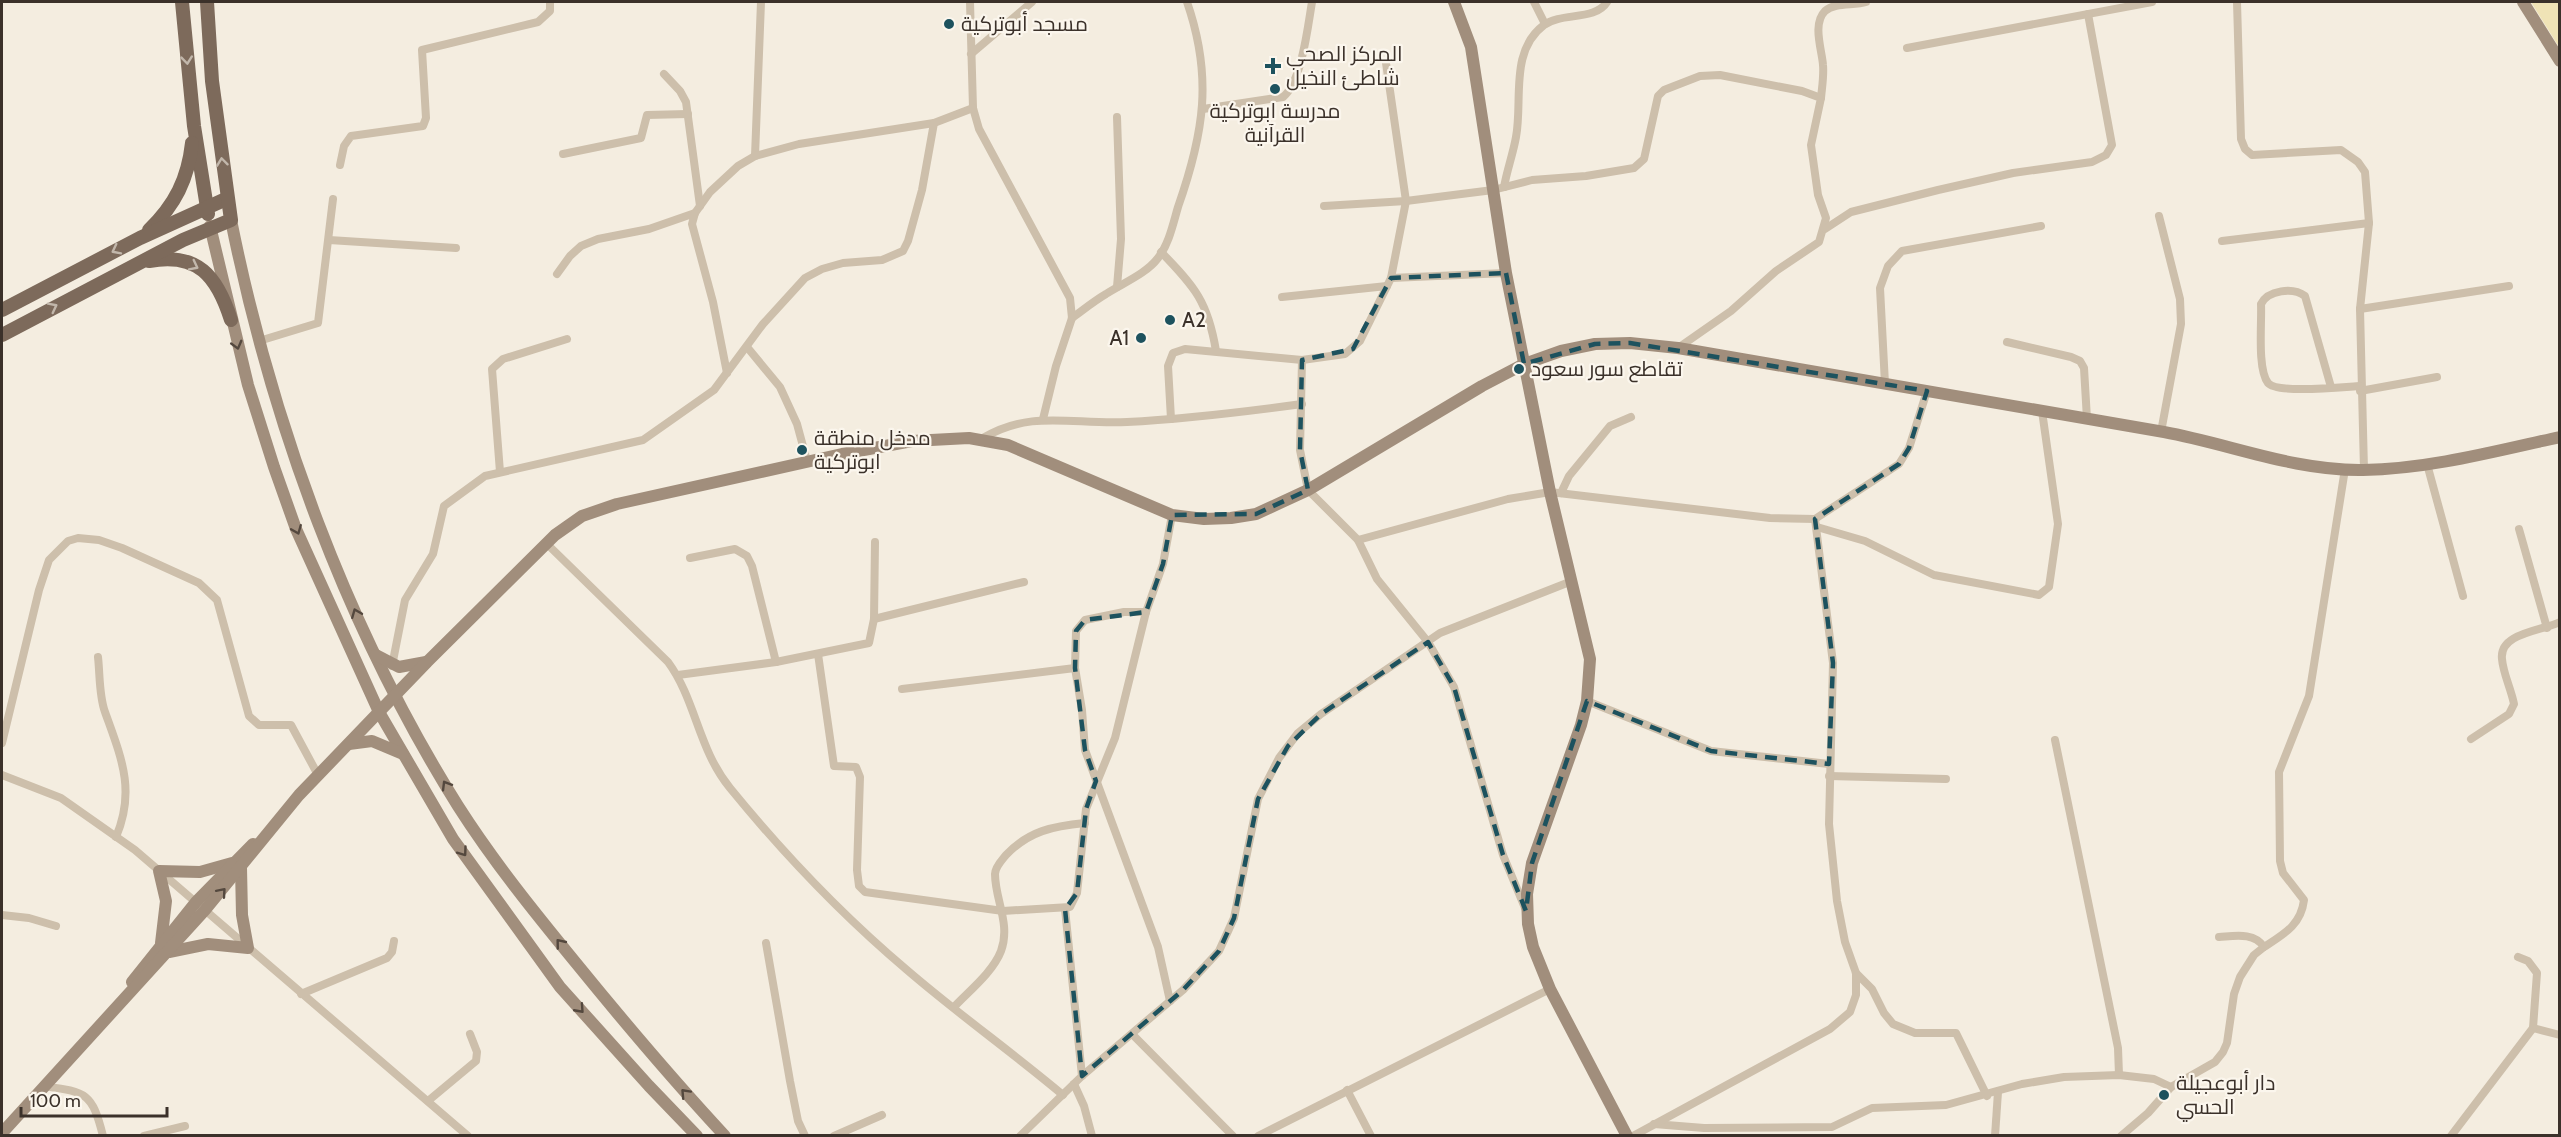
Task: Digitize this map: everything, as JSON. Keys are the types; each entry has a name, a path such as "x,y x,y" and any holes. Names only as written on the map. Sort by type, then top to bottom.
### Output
{"main road":[{"path":"182,2 194,126 210,226"},
{"path":"2,334 210,226 231,220 226,199 212,81 207,2"},
{"path":"140,238 168,211 176,199 191,156 194,126"},
{"path":"2,310 140,238 226,199"},
{"path":"138,263 176,259 192,263 218,285 231,320"}],"street":[{"path":"340,165 344,146 351,136 423,126 426,118 422,50 538,22 550,11 550,2"},
{"path":"756,156 761,2"},
{"path":"970,2 973,108 979,129 1006,183 1070,298 1072,318 1056,366 1043,419"},
{"path":"971,54 1032,2"},
{"path":"1072,318 1148,269 1161,252 1184,189 1203,109 1203,73 1187,2"},
{"path":"1203,109 1275,99 1289,93 1294,85 1304,47 1312,2"},
{"path":"1454,2 1471,47 1498,188 1506,273 1590,659 1587,701 1578,735 1532,863 1526,911"},
{"path":"1534,2 1545,24"},
{"path":"1498,188 1517,136 1516,101 1529,41 1545,24 1601,9 1607,2"},
{"path":"1678,348 1731,311 1769,277 1819,242 1825,229 1826,218 1818,195 1811,145 1821,98 1823,66 1820,46 1821,19 1825,11 1834,7 1866,2"},
{"path":"1906,48 2152,2"},
{"path":"2237,2 2241,139 2245,149 2252,155 2341,150 2358,162 2365,171 2369,223 2360,309 2360,388 2364,470"},
{"path":"2523,2 2559,61"},
{"path":"1825,229 1851,212 2013,173 2092,162 2106,155 2112,145 2088,14"},
{"path":"1171,419 1168,359 1173,353 1185,349 1302,360 1346,354 1353,349 1369,327 1389,282 1406,201 1386,63"},
{"path":"664,74 680,91 686,102 697,210"},
{"path":"1324,206 1406,201 1498,188 1532,180 1618,171 1641,164 1658,96 1664,90 1700,76 1720,75 1802,91 1821,98"},
{"path":"727,373 713,302 692,224 697,210 710,192 738,166 756,156 799,144 934,123 973,108"},
{"path":"563,154 640,138 647,116 688,114"},
{"path":"1117,117 1121,239 1117,287"},
{"path":"392,666 405,600 433,554 444,506 473,483 500,471 643,440 714,390 763,324 805,278 832,266 882,260 903,251 922,190 934,123"},
{"path":"259,341 318,323 333,200"},
{"path":"557,274 570,256 581,246 598,239 649,229 697,210"},
{"path":"2159,216 2180,299 2181,324 2161,432"},
{"path":"231,220 259,341 298,466 358,619 395,697 459,808 536,914 662,1068 725,1136"},
{"path":"2222,241 2369,223"},
{"path":"210,226 248,385 296,529 380,712 453,839 560,987 697,1136"},
{"path":"1885,384 1880,288 1888,266 1902,251 2041,226"},
{"path":"328,240 456,248"},
{"path":"1161,252 1184,276 1206,306 1216,351"},
{"path":"1282,297 1389,282 1506,273"},
{"path":"2360,309 2509,286"},
{"path":"2331,387 2306,296 2296,291 2272,293 2265,297 2261,304 2262,370 2268,382 2276,388 2360,388 2437,377"},
{"path":"500,471 492,369 503,359 567,339"},
{"path":"2007,342 2080,361 2084,368 2087,419"},
{"path":"2,1132 318,776 427,662 546,543 568,525 596,510 807,461 943,437 983,438 1043,459 1172,515 1204,519 1256,514 1308,490 1472,392 1524,364 1561,351 1595,344 1630,343 1678,348 2161,432 2270,459 2345,469 2364,470 2427,464 2486,454 2559,437"},
{"path":"747,347 780,387 797,424 807,461"},
{"path":"1302,360 1300,450 1308,490 1358,540 1377,579 1428,642 1454,687 1506,863 1526,911 1533,947 1550,989 1627,1136"},
{"path":"1816,523 1899,464 1909,448 1927,391"},
{"path":"983,438 1021,421 1043,419 1124,423 1302,404"},
{"path":"1358,540 1508,499 1555,493 1816,523 1865,542 1934,574 2039,595 2049,587 2058,524 2043,411"},
{"path":"1555,493 1610,426 1631,417"},
{"path":"2427,464 2463,596"},
{"path":"2121,1136 2148,1113 2171,1087 2215,1062 2228,1043 2234,994 2240,977 2254,954 2291,930 2302,914 2304,900 2283,873 2280,861 2279,772 2309,696 2345,469"},
{"path":"818,654 834,766 856,767 860,777 859,886 865,892 876,896 1003,911 1065,909 1073,903 1077,893 1086,808 1115,738 1146,612 1163,564 1172,515"},
{"path":"1632,1136 1830,1029 1850,1011 1856,994 1856,973 1845,942 1829,824 1833,663 1816,523"},
{"path":"2519,529 2547,628"},
{"path":"2,743 39,590 49,560 68,541 78,538 99,540 122,548 208,589 218,600 249,716 259,725 291,725 318,776"},
{"path":"678,675 776,662 869,643 874,619 875,542"},
{"path":"546,543 649,641 678,675 710,758 729,787 807,875 907,970 1063,1095"},
{"path":"690,558 735,549 747,556 752,566 776,662"},
{"path":"1020,1136 1082,1076 1170,1001 1202,971 1219,951 1228,934 1239,897 1247,840 1258,799 1288,746 1321,714 1451,628 1572,581"},
{"path":"874,619 1024,582"},
{"path":"1146,612 1113,614 1085,620 1076,631 1075,668 1082,710 1085,750 1158,946 1170,1001"},
{"path":"2471,739 2509,714 2514,704 2502,660 2502,648 2508,640 2559,622"},
{"path":"376,655 392,666 409,667 427,662"},
{"path":"98,657 102,701 115,734 126,791 126,811 116,837"},
{"path":"902,689 1075,668"},
{"path":"1587,701 1711,751 1829,764"},
{"path":"2055,740 2118,1048 2119,1075"},
{"path":"348,745 372,741 403,754"},
{"path":"2,775 60,798 116,837 201,906 468,1136"},
{"path":"1829,776 1946,778"},
{"path":"954,1007 1001,952 1004,937 1003,911 995,873 1003,858 1015,845 1042,829 1085,823"},
{"path":"159,871 200,872 237,866"},
{"path":"237,866 248,948"},
{"path":"159,871 166,901 164,949"},
{"path":"1065,909 1082,1076"},
{"path":"2,915 29,918 56,926"},
{"path":"2219,937 2251,937 2257,939 2264,947"},
{"path":"301,994 387,958 392,952 394,941"},
{"path":"766,943 798,1121 805,1136"},
{"path":"164,949 208,944 248,948"},
{"path":"2451,1136 2533,1028 2537,973 2528,961 2518,957"},
{"path":"1856,973 1872,989 1884,1013 1893,1024 1915,1033 1956,1033 1987,1096"},
{"path":"1258,1136 1550,989"},
{"path":"2533,1028 2559,1035"},
{"path":"428,1101 476,1061 477,1052 470,1034"},
{"path":"1132,1034 1233,1136"},
{"path":"1653,1124 1704,1128 1832,1127 1872,1108 1946,1105 1987,1096 2022,1084 2064,1077 2119,1075 2154,1079 2171,1087"},
{"path":"1074,1084 1084,1106 1092,1136"},
{"path":"43,1086 70,1090 86,1097 97,1110 103,1136"},
{"path":"1347,1090 1371,1136"},
{"path":"1995,1136 1998,1092"},
{"path":"834,1136 882,1115"},
{"path":"144,1136 185,1126"}],"highlighted area":[{"path":"1506,273 1524,364 1595,344 1630,343 1927,391 1909,448 1899,464 1815,519 1833,663 1829,764 1711,751 1587,701 1532,863 1526,911 1503,855 1454,687 1428,642 1321,714 1288,746 1258,799 1234,918 1219,951 1183,990 1082,1076 1065,909 1077,893 1086,809 1096,781 1085,750 1075,668 1076,631 1085,620 1146,612 1163,564 1172,515 1256,514 1308,490 1300,450 1302,360 1353,349 1391,278"}],"sand":[{"path":"2531,2 2559,2 2559,47"}],"place":[{"name":"مسجد أبوتركية","path":"949,24"},
{"name":"المركز الصحي شاطئ النخيل","path":"1273,66"},
{"name":"مدرسة ابوتركية القرآنية","path":"1275,89"},
{"name":"A2","path":"1170,320"},
{"name":"A1","path":"1141,338"},
{"name":"تقاطع سور سعود","path":"1519,369"},
{"name":"مدخل منطقة ابوتركية","path":"802,450"},
{"name":"دار أبوعجيلة الحسي","path":"2164,1095"}]}
